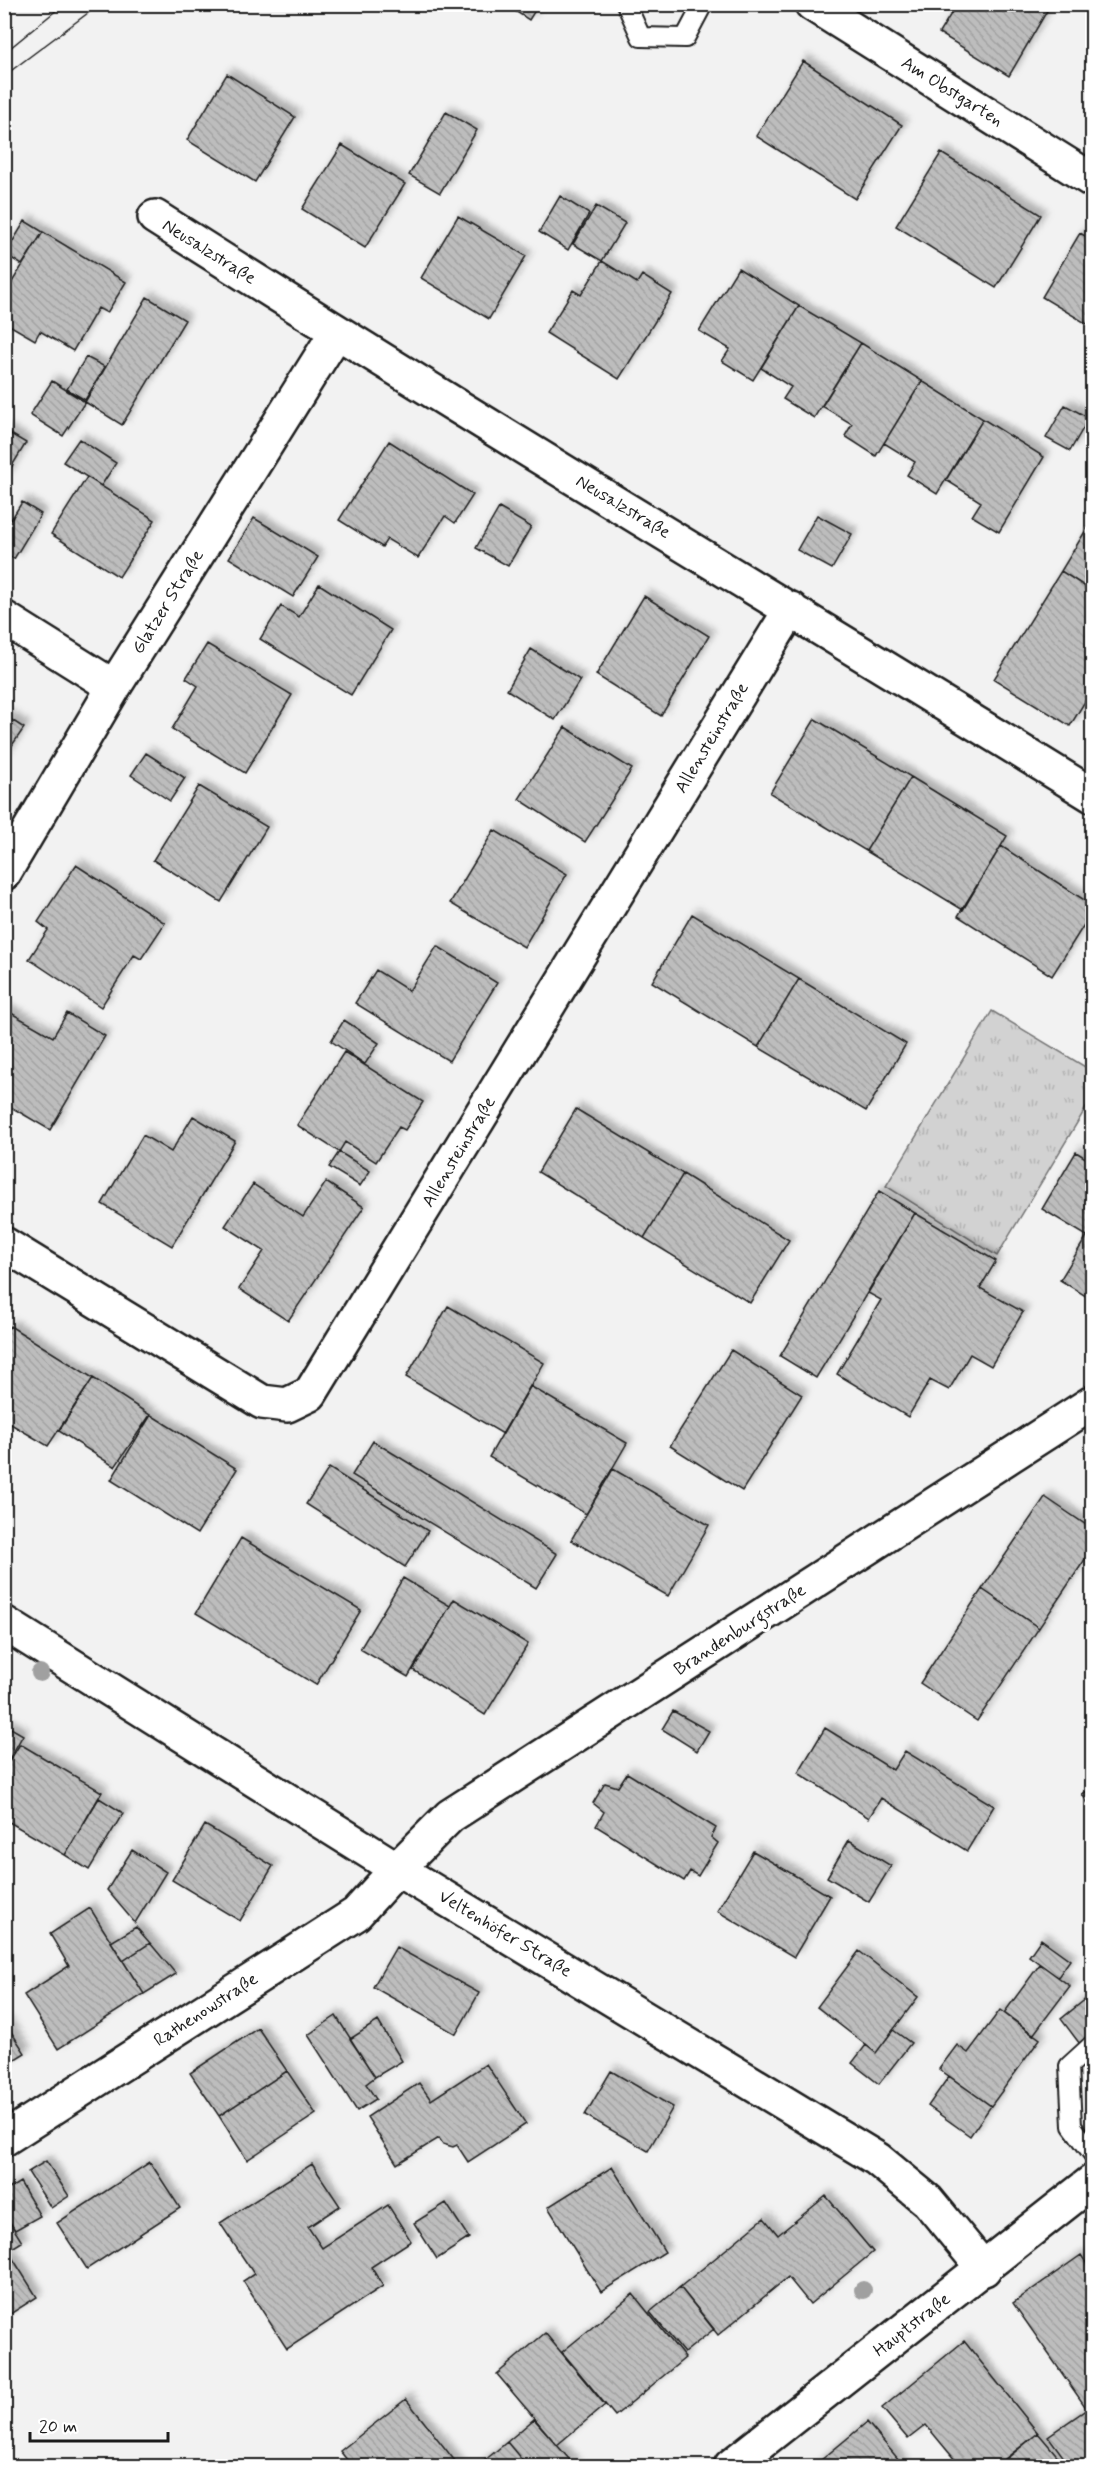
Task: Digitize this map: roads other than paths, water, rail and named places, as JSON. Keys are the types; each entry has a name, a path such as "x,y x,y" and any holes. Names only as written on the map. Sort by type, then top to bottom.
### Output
{"street":[{"name":"Am Obstgarten","path":"812,4 1092,180"},
{"name":"Neusalzstraße","path":"155,217 336,333 1092,795"},
{"name":"Glatzer Straße","path":"4,873 114,687 336,333"},
{"name":"Allensteinstraße","path":"4,1244 262,1402 287,1405 310,1394 791,609"},
{"path":"4,618 114,687"},
{"name":"Brandenburgstraße","path":"397,1869 450,1816 1092,1403"},
{"name":"Veltenhöfer Straße","path":"4,1623 397,1869 877,2159 928,2201 984,2269"},
{"name":"Rathenowstraße","path":"4,2139 356,1914 397,1869"},
{"name":"Hauptstraße","path":"731,2466 1092,2182"}],"lane":[{"path":"626,4 641,37 685,38 703,4"},
{"path":"1092,2045 1069,2066 1072,2126 1092,2153"}],"tram line":[{"path":"4,53 64,4"},
{"path":"4,76 100,4"}]}
